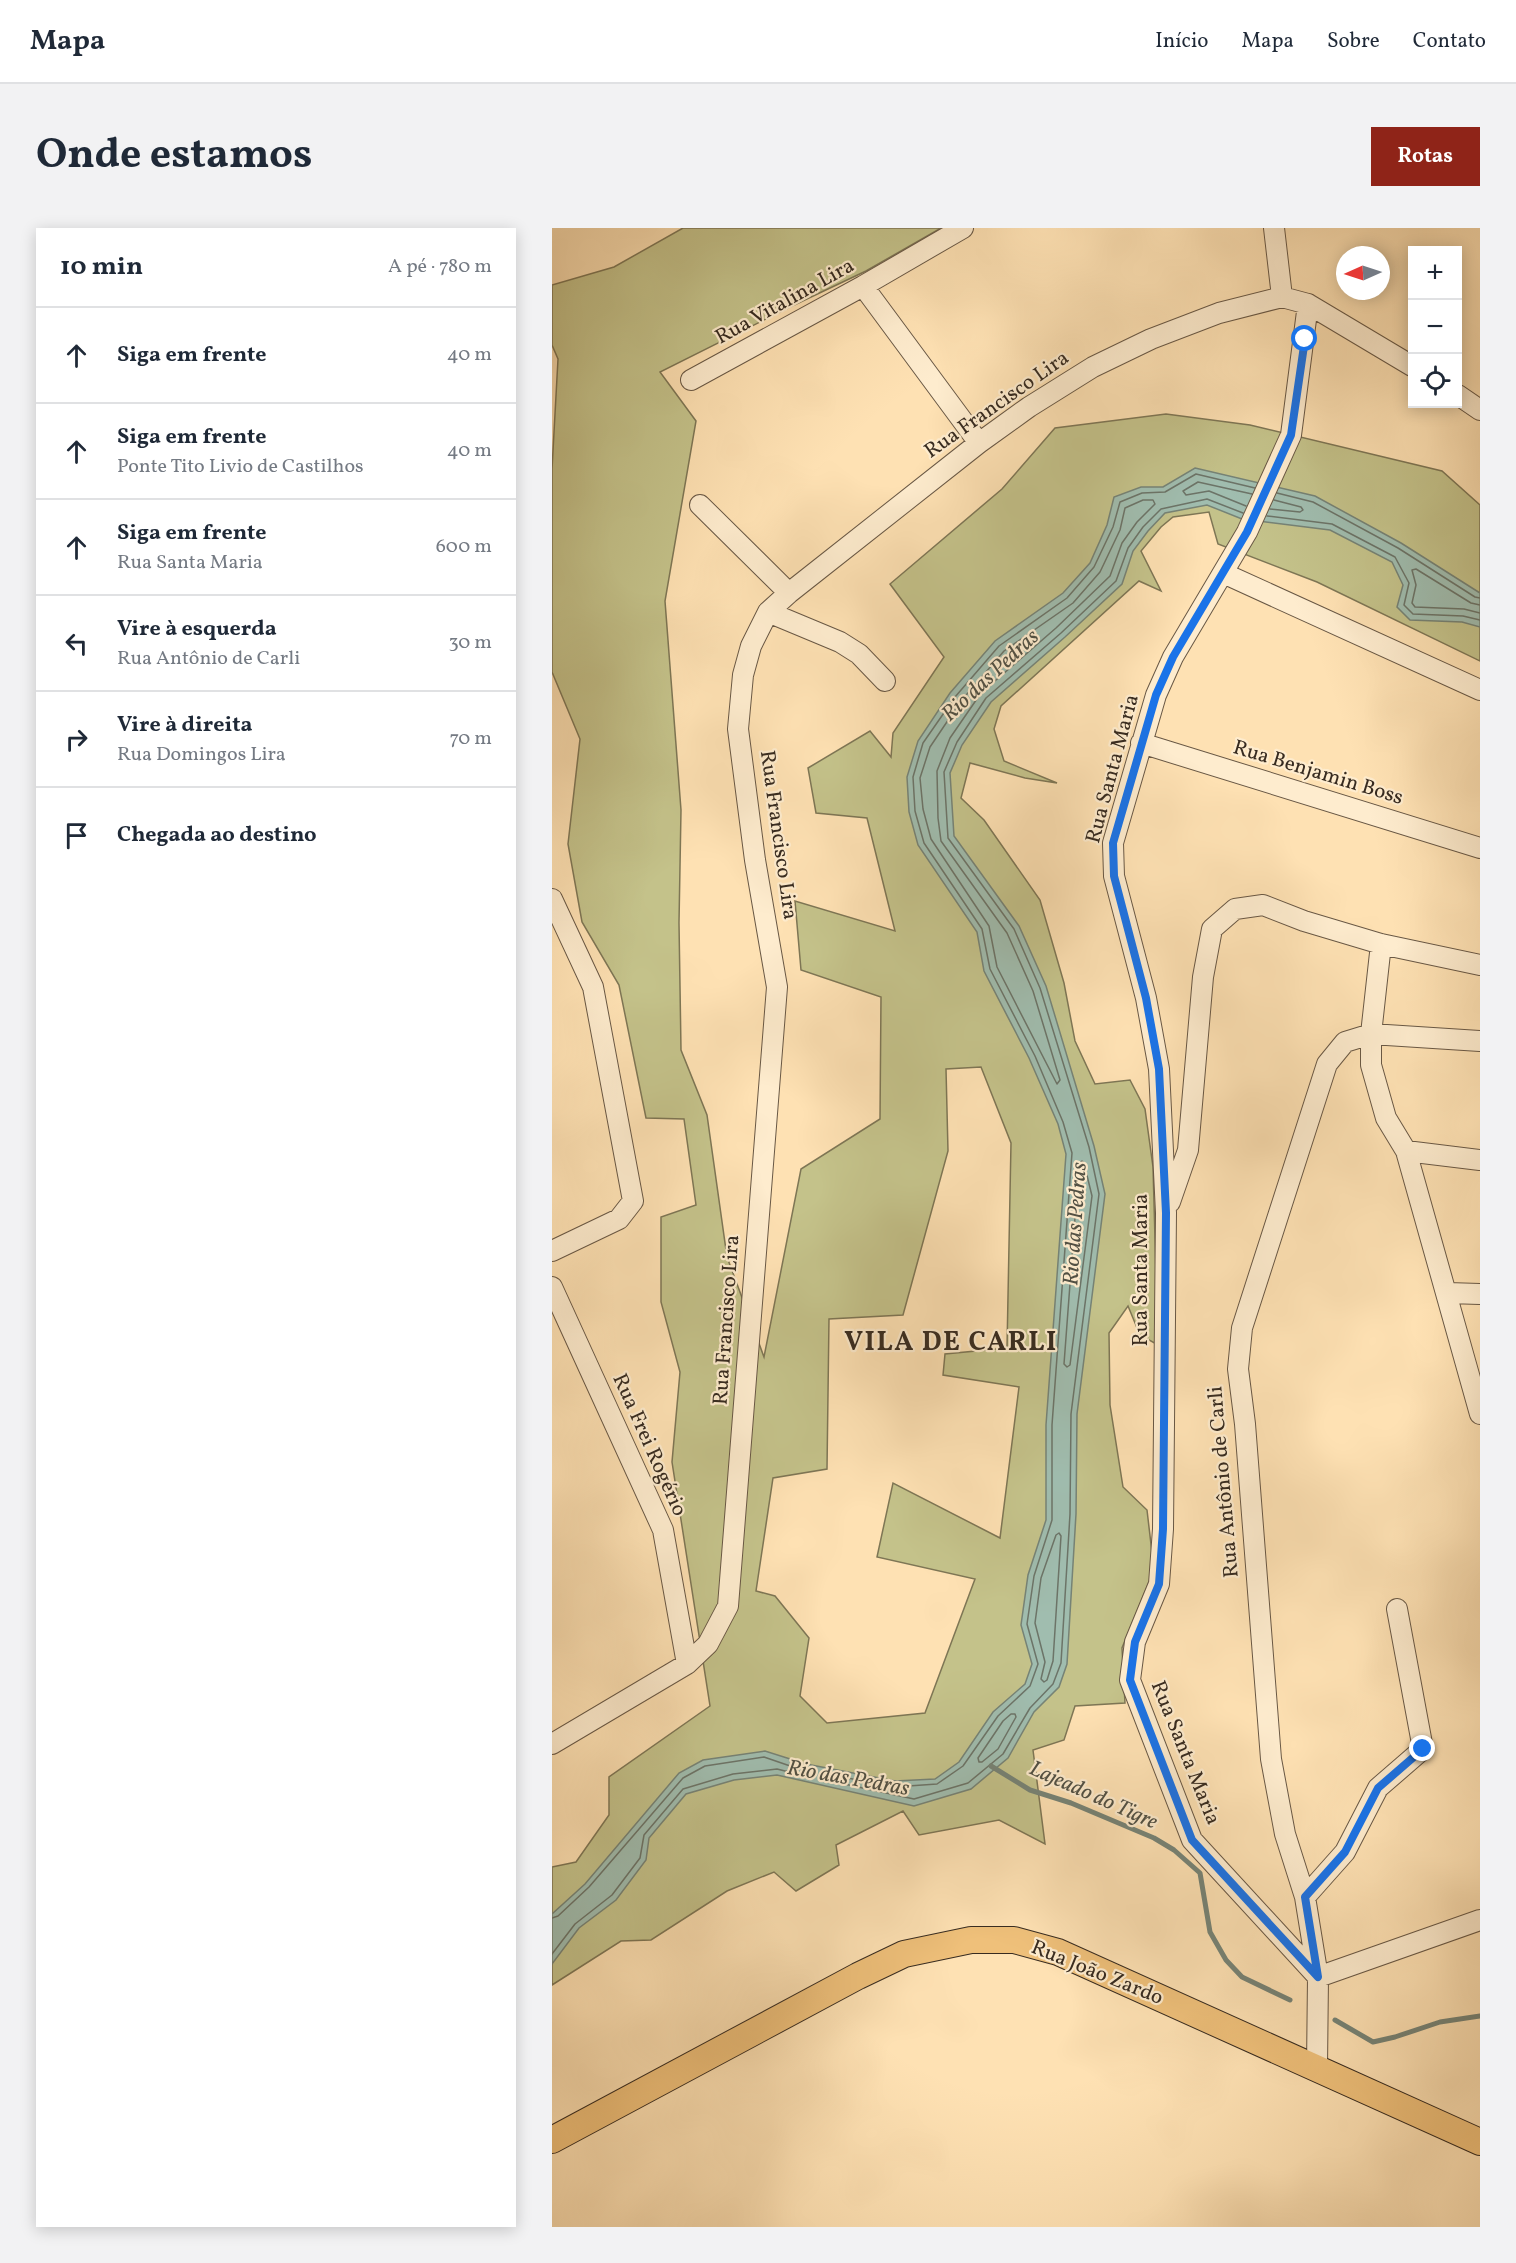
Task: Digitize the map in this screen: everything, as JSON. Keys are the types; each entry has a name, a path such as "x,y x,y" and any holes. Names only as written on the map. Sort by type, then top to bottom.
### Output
{"main road":[{"name":"Rua João Zardo","path":"552,2140 858,1976 904,1954 971,1940 1014,1940 1058,1952 1480,2142"}],"street":[{"name":"Rua Vitalina Lira","path":"691,380 863,286 963,228"},
{"path":"1274,228 1282,297 1308,304 1408,363"},
{"path":"863,286 979,443"},
{"name":"Rua Francisco Lira","path":"552,1744 687,1664 708,1644 728,1606 777,987 755,860 738,729 742,675 751,646 768,612 789,592 979,443 1029,407 1093,367 1151,339 1219,312 1282,297"},
{"name":"Rua Santa Maria","path":"1308,304 1291,435 1247,532 1173,657 1156,695 1113,843 1114,876 1146,998 1159,1069 1166,1213 1163,1529 1159,1584 1135,1642 1130,1680 1192,1840 1318,1977"},
{"path":"1462,398 1480,410"},
{"path":"700,505 789,592"},
{"path":"1223,573 1480,690"},
{"path":"768,612 840,642 860,654 885,681"},
{"name":"Rua Benjamin Boss","path":"1141,743 1480,848"},
{"path":"552,899 594,987 633,1201 619,1220 552,1251"},
{"path":"1166,1213 1188,1150 1203,977 1212,929 1235,909 1263,905 1304,921 1381,944 1480,965"},
{"path":"1381,944 1371,1034 1371,1065 1386,1118 1406,1150 1448,1293 1480,1414"},
{"name":"Rua Antônio de Carli","path":"1317,2067 1318,1977 1305,1897 1285,1834 1271,1759 1245,1424 1238,1369 1242,1328 1327,1064 1345,1042 1371,1034 1480,1041"},
{"path":"1406,1150 1480,1160"},
{"name":"Rua Frei Rogério","path":"552,1287 663,1530 687,1664"},
{"path":"1448,1293 1480,1294"},
{"path":"1305,1897 1345,1852 1378,1788 1423,1749 1397,1609"},
{"path":"1318,1977 1480,1920"}],"shaded area":[{"path":"683,228 941,228 866,271 660,372 696,421 665,601 681,810 679,923 681,1050 707,1115 727,1257 764,1357 801,1169 880,1119 881,997 801,970 795,901 895,931 867,818 816,813 808,768 870,731 891,757 893,733 944,657 890,584 1002,489 1055,428 1166,414 1250,425 1442,471 1480,505 1480,661 1317,582 1218,544 1209,512 1173,517 1161,527 1141,551 1161,591 1139,581 1001,706 994,729 1004,761 1057,783 1025,778 970,763 961,798 984,820 1040,900 1064,983 1075,1041 1095,1084 1130,1080 1145,1109 1153,1167 1158,1345 1140,1335 1128,1306 1109,1333 1110,1405 1123,1487 1147,1510 1154,1570 1122,1648 1125,1703 1075,1706 1064,1740 1033,1750 1045,1844 999,1820 919,1835 903,1811 836,1845 839,1865 796,1891 774,1872 727,1891 651,1940 621,1941 552,1985 552,1867 576,1862 609,1815 609,1777 710,1706 672,1462 680,1372 661,1302 661,1217 696,1205 684,1119 646,1118 619,985 582,922 568,844 580,739 552,672 552,469 558,359 552,345 552,285 614,267","holes":["981,1067 1011,1143 1007,1348 945,1354 943,1375 1019,1387 1000,1538 893,1483 877,1557 975,1579 925,1713 827,1723 800,1696 809,1638 775,1596 756,1591 773,1478 827,1469 829,1319 903,1315 948,1151 946,1069"]}],"water":[{"name":"Rio das Pedras","path":"1195,468 1315,496 1401,543 1480,593 1480,627 1462,622 1410,620 1397,607 1403,585 1392,562 1330,530 1242,519 1207,505 1165,513 1133,551 1122,584 991,702 962,745 950,773 954,836 1019,926 1046,986 1094,1146 1105,1194 1077,1414 1076,1514 1067,1664 1059,1687 1034,1712 1008,1758 971,1789 914,1806 777,1775 734,1780 686,1794 649,1838 646,1860 616,1900 579,1928 552,1964 552,1914 585,1884 679,1773 703,1760 765,1751 806,1764 895,1781 935,1779 959,1762 993,1712 1025,1684 1032,1664 1021,1625 1028,1575 1046,1520 1046,1425 1066,1154 1058,1124 1029,1058 984,971 977,932 918,845 909,812 907,777 918,741 950,693 995,641 1063,593 1090,563 1107,525 1114,497 1141,487 1163,487"}],"waterway":[{"name":"Lajeado do Tigre","path":"991,1766 1030,1790 1071,1803 1154,1838 1174,1850 1200,1873 1210,1932 1226,1960 1242,1977 1290,2000"},
{"name":"Lajeado do Tigre","path":"1335,2020 1373,2042 1440,2022 1480,2016"}],"district":[{"name":"VILA DE CARLI","path":"951,1343"}],"route":[{"path":"1305,339 1291,435 1247,532 1173,657 1156,695 1113,843 1114,876 1146,998 1159,1069 1166,1213 1163,1529 1159,1584 1135,1642 1130,1680 1192,1840 1318,1977 1305,1897 1345,1852 1378,1788 1423,1749"}]}
